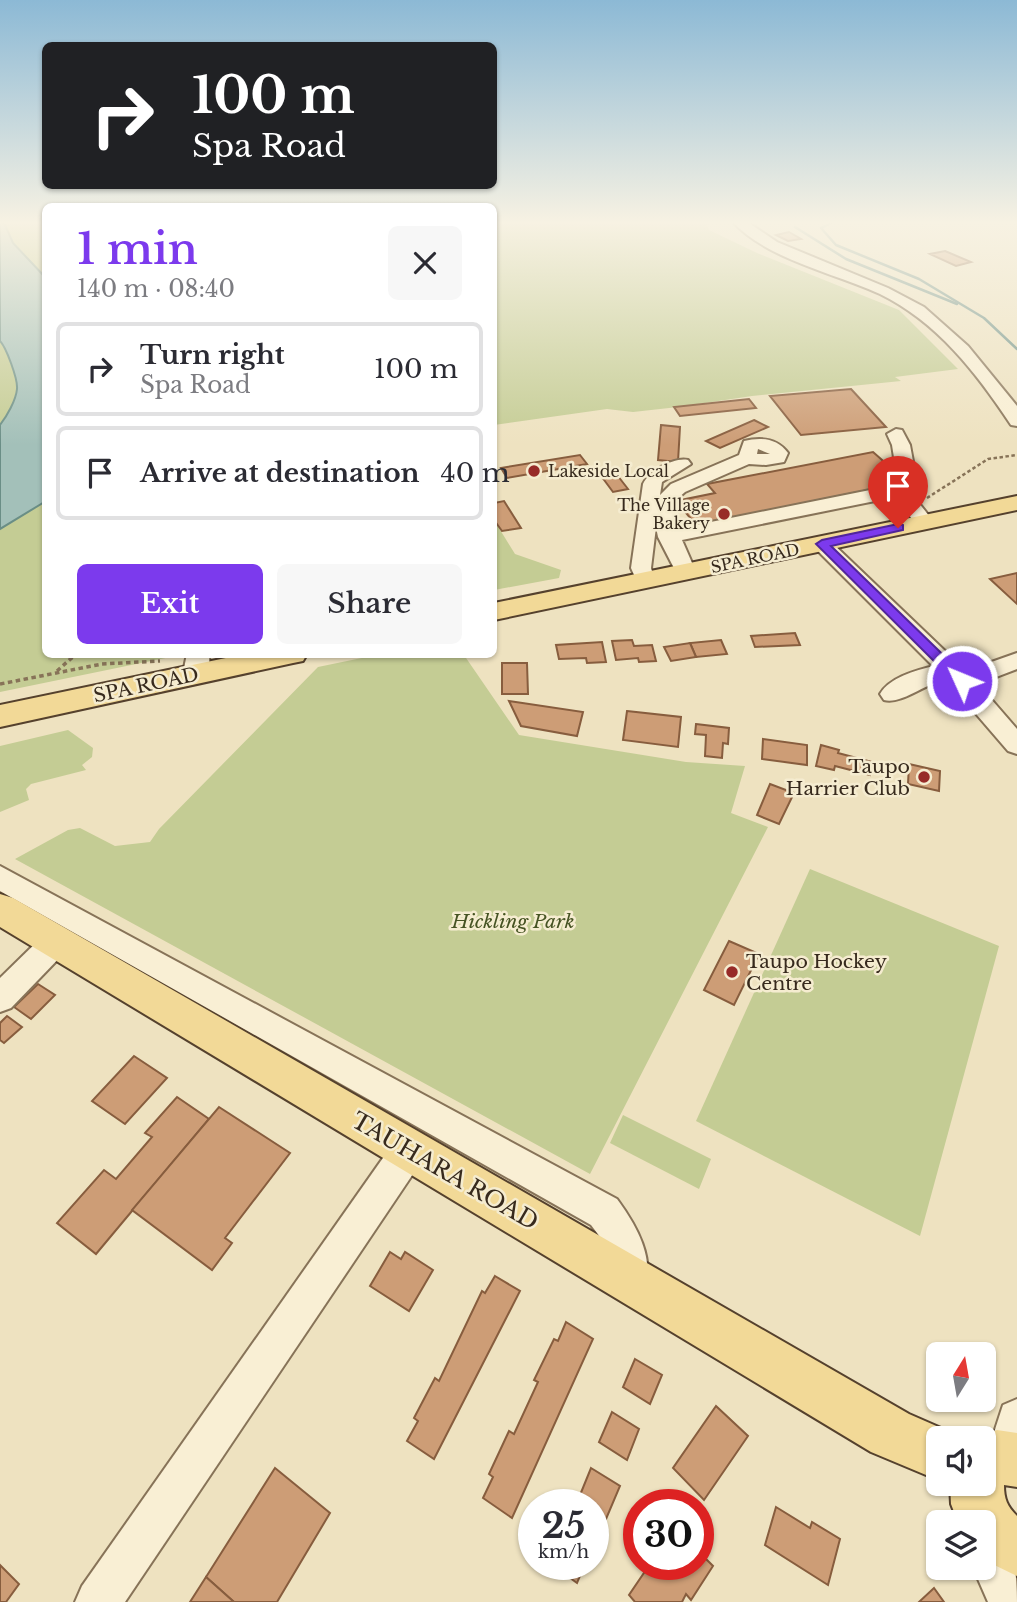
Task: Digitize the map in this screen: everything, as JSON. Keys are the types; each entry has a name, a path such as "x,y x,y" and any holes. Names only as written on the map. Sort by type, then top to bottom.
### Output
{"main road":[{"name":"SPA ROAD","path":"497,611 1017,503"},
{"name":"SPA ROAD","path":"0,716 198,665 258,658"},
{"name":"TAUHARA ROAD","path":"0,909 890,1433 926,1449"},
{"name":"TAUHARA ROAD","path":"890,1433 926,1462"}],"street":[{"path":"893,296 928,317 959,345 1017,421"},
{"path":"896,434 901,444 910,509 924,522"},
{"path":"645,580 641,568 652,484 654,479 682,464"},
{"path":"668,537 885,493 908,495"},
{"path":"822,544 957,676 1017,745"},
{"path":"957,676 1017,661"},
{"path":"0,877 604,1212 623,1238 630,1280"},
{"path":"0,998 56,942"},
{"path":"97,1602 409,1150"},
{"path":"993,1496 996,1570 1011,1602"}],"lane":[{"path":"686,572 666,528 670,495 678,488 747,458"},
{"path":"892,694 909,681 926,674 957,676"}],"path":[{"path":"56,672 72,658"},
{"path":"0,684 102,664 163,661"}],"green space":[{"path":"497,296 864,296 899,310 958,369 895,377 901,381 752,396 678,407 633,412 607,409 497,425"},
{"path":"0,341 16,378 17,389 11,408 0,425"},
{"path":"42,503 42,658 165,658 0,692 0,529"},
{"path":"497,525 515,554 561,570 559,578 497,589"},
{"name":"Hickling Park","path":"362,658 466,658 519,735 686,762 745,766 731,813 768,827 590,1174 15,859 68,830 80,828 115,846 150,842 159,829 318,667"},
{"path":"68,730 93,748 92,757 82,765 86,770 31,784 26,789 29,800 0,812 0,746"},
{"path":"810,869 999,946 920,1236 696,1121"},
{"path":"623,1115 711,1159 699,1189 610,1143"}],"water":[{"path":"0,296 42,296 42,503 0,529 0,425 11,408 17,389 16,378 0,341"}],"building":[{"path":"851,389 886,427 801,435 770,396"},
{"path":"749,399 756,408 680,416 674,407"},
{"path":"754,420 768,427 720,448 706,441"},
{"path":"661,425 680,427 678,462 658,460"},
{"path":"873,452 907,482 696,525 676,501 715,493 707,484"},
{"path":"580,455 587,464 507,478 501,468"},
{"path":"614,471 628,489 613,492 599,473"},
{"path":"504,501 521,528 502,531 497,524 497,502"},
{"path":"1017,573 1017,604 990,579"},
{"path":"795,633 800,645 755,647 751,636"},
{"path":"632,640 634,646 652,645 656,661 639,662 638,658 616,660 612,641"},
{"path":"721,640 727,654 696,657 690,643"},
{"path":"602,642 606,662 587,663 586,658 559,659 556,645"},
{"path":"690,643 696,657 671,661 664,647"},
{"path":"502,663 527,663 528,694 502,694"},
{"path":"509,701 583,712 577,736 521,726"},
{"path":"627,711 681,717 678,747 623,740"},
{"path":"696,724 729,728 728,744 723,743 722,758 705,756 706,735 695,734"},
{"path":"763,739 807,745 807,765 762,759"},
{"path":"821,745 839,750 838,753 872,762 870,775 835,766 834,770 816,766"},
{"name":"Taupo Harrier Club","path":"909,764 940,771 939,791 908,784"},
{"path":"770,784 794,793 779,824 757,815"},
{"name":"Taupo Hockey Centre","path":"729,941 759,954 734,1005 704,990"},
{"path":"38,984 55,995 31,1019 14,1007"},
{"path":"7,1016 22,1027 4,1043 0,1040 0,1023"},
{"path":"134,1056 167,1078 125,1124 92,1101"},
{"path":"177,1097 209,1119 96,1254 57,1223 104,1170 116,1179 152,1137 145,1133"},
{"path":"219,1107 290,1153 225,1238 232,1243 212,1270 132,1210"},
{"path":"390,1252 401,1259 405,1252 433,1270 409,1311 370,1286"},
{"path":"495,1276 520,1291 434,1459 407,1441 418,1421 414,1418 435,1378 439,1381 482,1291 485,1293"},
{"path":"566,1322 593,1339 525,1489 518,1489 518,1505 512,1518 483,1498 493,1477 489,1474 509,1431 514,1434 538,1382 534,1380 554,1339 558,1341"},
{"path":"635,1359 662,1375 650,1404 623,1387"},
{"path":"716,1406 748,1436 712,1489 693,1489 673,1468"},
{"path":"612,1412 639,1429 627,1460 599,1442"},
{"path":"275,1468 330,1513 277,1602 234,1602 206,1577"},
{"path":"591,1468 620,1486 609,1512 609,1489 582,1489"},
{"path":"776,1507 810,1528 812,1522 840,1539 828,1585 765,1545"},
{"path":"0,1565 19,1584 6,1602 0,1602"},
{"path":"206,1577 234,1602 190,1602"},
{"path":"639,1580 704,1580 691,1600 686,1594 682,1602 635,1602 629,1595"},
{"path":"934,1588 944,1602 919,1602"}],"waterway":[{"path":"937,296 957,304"},
{"path":"947,296 984,318 1017,349"}],"place":[{"name":"Lakeside Local","path":"534,471"},
{"name":"The Village Bakery","path":"724,514"},
{"name":"Taupo Harrier Club","path":"924,777"},
{"name":"Taupo Hockey Centre","path":"732,972"}],"route":[{"path":"898,528 822,544 962,681"}]}
